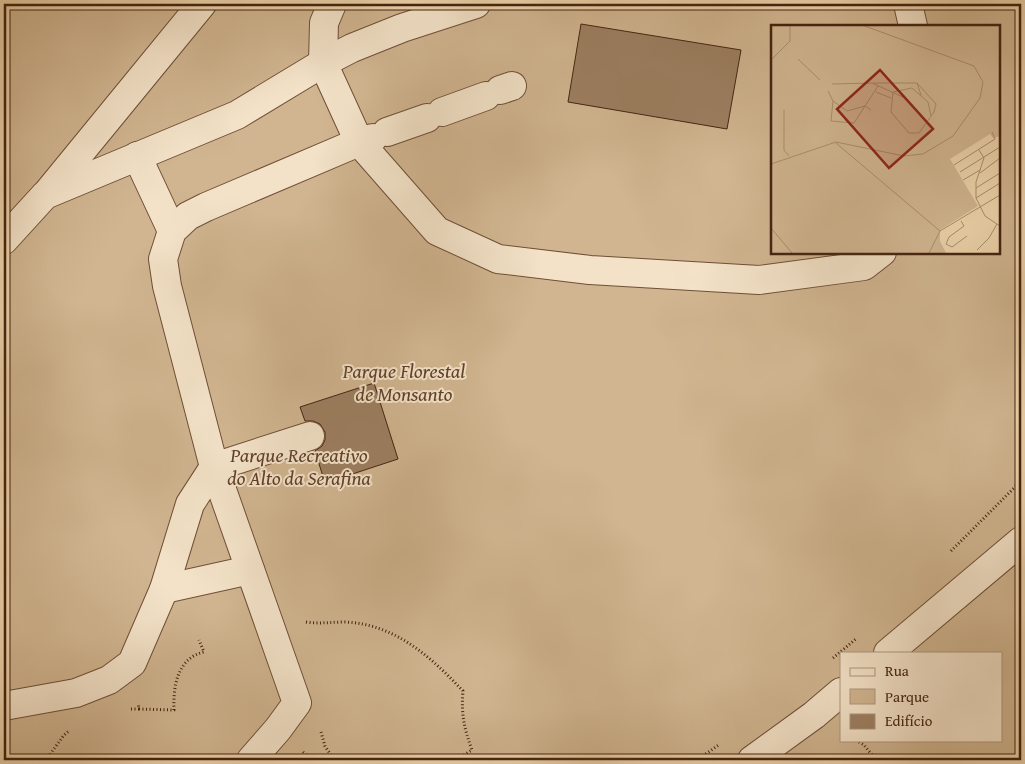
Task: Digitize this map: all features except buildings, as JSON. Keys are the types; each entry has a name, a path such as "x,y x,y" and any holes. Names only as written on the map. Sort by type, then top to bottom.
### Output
{"street":[{"path":"4,240 45,196 202,4"},
{"path":"332,4 324,23 324,63 437,231 498,259 590,270 759,280 864,266 879,254"},
{"path":"45,196 237,115 352,48 402,28 476,4"},
{"path":"908,4 913,25"},
{"path":"251,760 278,729 297,703 214,467 167,286 163,259 172,231 188,216 206,206 373,137 499,91"},
{"path":"137,156 172,231"},
{"path":"4,706 76,692 109,680 132,663 164,589 190,504 214,467 310,436"},
{"path":"889,652 1021,541"},
{"path":"164,589 250,570"},
{"path":"752,760 814,715 840,693"}],"path":[{"path":"262,604 304,622 322,624 345,622 378,627 412,644 438,664 463,691 461,711 465,732 472,750 456,760"},
{"path":"139,709 174,710 174,693 181,670 185,663 204,652 199,640"},
{"path":"859,742 876,760"}],"green space":[{"name":"Parque Recreativo do Alto da Serafina","path":"4,4 1021,4 1021,760 4,760"}],"park label":[{"name":"Parque Florestal de Monsanto","path":"404,382"}]}
